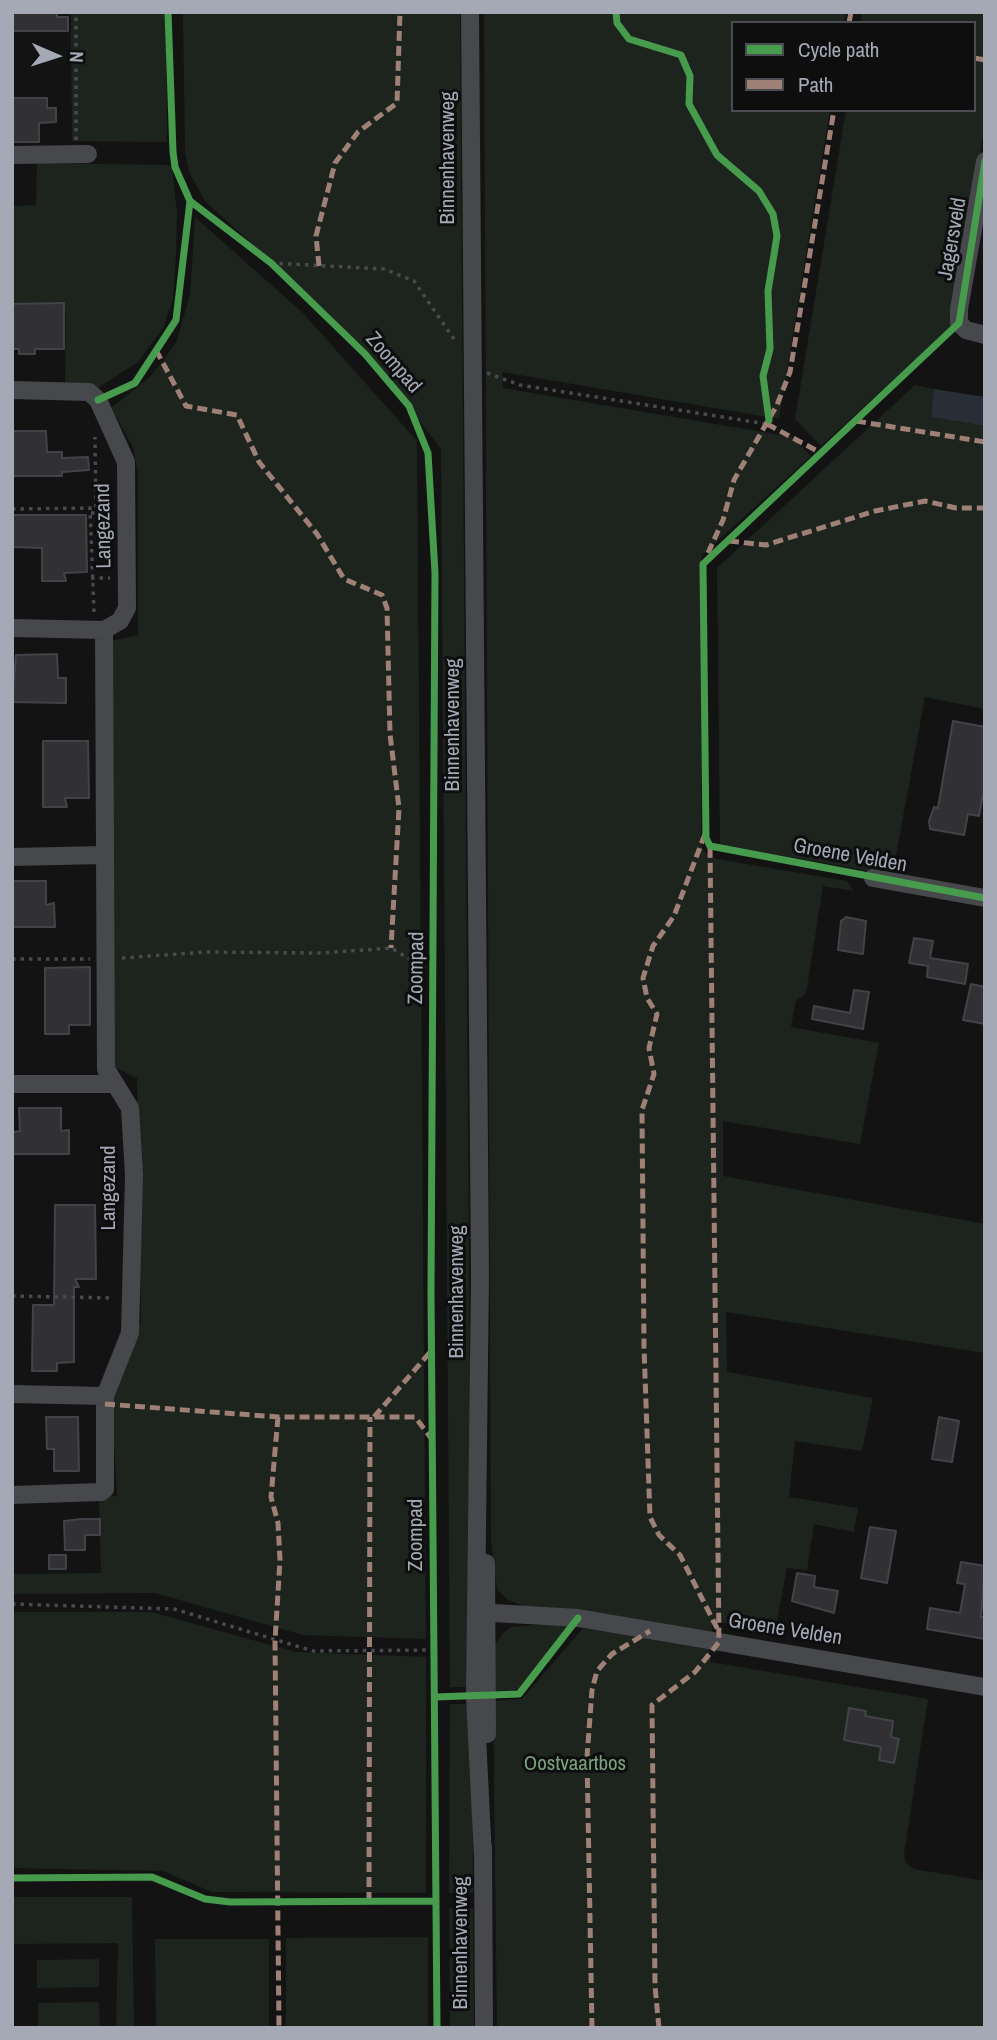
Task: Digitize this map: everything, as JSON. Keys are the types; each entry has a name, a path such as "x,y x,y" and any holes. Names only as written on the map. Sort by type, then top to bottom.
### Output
{"street":[{"name":"Binnenhavenweg","path":"470,12 482,1612 475,1696 483,1858 484,2028"},
{"path":"12,155 82,154"},
{"name":"Jagersveld","path":"985,161 959,323 965,330 985,334"},
{"name":"Langezand","path":"12,390 89,392 98,400 126,462 127,608 120,621 99,630 106,1069 130,1108 134,1175 130,1333 105,1396 105,1489 101,1492 12,1495"},
{"path":"12,628 99,630"},
{"path":"12,857 104,855"},
{"name":"Groene Velden","path":"873,878 985,898"},
{"path":"12,1084 113,1084"},
{"path":"12,1394 105,1396"},
{"name":"Groene Velden","path":"482,1612 578,1618 985,1687"}],"path":[{"path":"76,12 82,154"},
{"path":"261,256 281,272"},
{"path":"271,263 384,269 414,281 472,368 520,385 767,424"},
{"path":"12,509 90,508"},
{"path":"12,959 106,959 207,951 321,953 391,948 435,974"},
{"path":"12,1296 130,1298"},
{"path":"12,1604 174,1609 313,1651 435,1650"},
{"path":"435,1638 435,1662"}],"green space":[{"path":"71,12 166,12 167,142 72,141"},
{"path":"183,12 460,12 472,1687 450,1687 441,449 368,355 318,304 205,201 189,172 185,151"},
{"path":"484,12 846,12 844,21 731,21 731,112 830,112 779,419 502,372 503,388 792,437 811,456 702,555 701,846 707,855 717,859 847,881 854,891 823,886 806,994 796,1000 791,1027 879,1043 860,1144 723,1121 723,1176 985,1224 985,1353 726,1312 727,1372 873,1398 862,1451 795,1441 789,1497 858,1508 854,1532 814,1524 807,1570 787,1568 775,1631 712,1621 712,1634 547,1607 524,1606 508,1600 497,1589 491,1541"},
{"path":"862,12 985,12 985,122 953,325 821,446 795,419 846,112 976,112 976,21 860,21"},
{"path":"37,163 168,165 172,169 177,213 176,256 173,299 163,328 138,362 95,390 65,385 66,311 12,311 12,206 36,205"},
{"path":"195,217 303,313 417,441 426,1639 303,1635 155,1593 12,1594 12,1574 101,1573 99,1497 117,1496 111,1388 141,1322 137,1078 114,1067 111,641 138,635 138,473 133,447 111,408 151,376 176,343 190,295"},
{"path":"915,385 934,389 931,417 985,426 985,709 925,697 895,861 883,859 876,872 720,845 717,568"},
{"path":"12,1612 151,1612 296,1652 426,1657 426,1893 212,1892 163,1871 12,1868"},
{"path":"550,1624 571,1626 517,1690 493,1691 495,1645 502,1634 511,1627"},
{"name":"Oostvaartbos","path":"583,1628 709,1649 711,1662 928,1699 904,1854 906,1863 914,1869 985,1881 985,2028 497,2028 493,1701 522,1699"},
{"path":"450,1704 472,1704 473,1893 449,1893"},
{"path":"12,1897 132,1897 134,2028 116,2028 118,1943 12,1944"},
{"path":"449,1908 473,1908 474,2028 450,2028"},
{"path":"428,1937 428,2028 286,2028 286,1938"},
{"path":"155,1939 269,1939 269,2028 156,2028"},
{"path":"99,1959 99,1987 37,1988 37,1960"},
{"path":"99,2002 100,2028 38,2028 38,2003"}],"shaded area":[{"path":"934,389 985,397 985,426 931,417"}],"building":[{"path":"12,12 57,12 57,17 68,17 68,31 12,31"},
{"path":"12,98 47,98 47,108 56,108 56,122 39,123 39,142 12,142"},
{"path":"64,303 64,349 35,349 35,354 19,354 19,349 12,349 12,304"},
{"path":"12,431 46,431 47,452 62,452 62,458 88,457 89,470 62,472 62,476 12,476"},
{"path":"12,515 86,515 87,572 64,573 66,581 42,581 42,548 12,547"},
{"path":"57,654 58,678 66,678 66,703 12,702 16,655"},
{"path":"953,721 985,727 985,786 979,816 968,814 964,835 930,829 929,821 934,807 938,808"},
{"path":"43,741 88,741 89,798 65,798 67,807 43,807"},
{"path":"12,881 46,881 46,905 54,903 55,927 12,927"},
{"path":"846,917 866,921 863,954 838,950 841,921"},
{"path":"914,938 933,941 930,958 968,964 965,984 927,977 928,966 909,963"},
{"path":"90,967 90,1025 69,1025 69,1034 45,1034 45,968"},
{"path":"971,984 985,987 985,1024 963,1020"},
{"path":"854,990 869,992 863,1029 812,1019 814,1006 850,1013"},
{"path":"19,1108 61,1108 61,1131 69,1130 69,1154 12,1154 12,1132 20,1131"},
{"path":"55,1205 95,1205 96,1279 75,1279 79,1287 74,1287 74,1362 57,1363 57,1371 32,1371 33,1305 54,1305"},
{"path":"46,1417 78,1417 79,1471 54,1471 54,1449 47,1449"},
{"path":"939,1417 959,1421 952,1462 932,1459"},
{"path":"100,1519 100,1535 85,1535 85,1550 65,1550 64,1521"},
{"path":"870,1527 896,1531 887,1583 861,1578"},
{"path":"49,1555 66,1555 66,1569 49,1569"},
{"path":"961,1562 985,1566 981,1617 985,1617 985,1639 927,1629 930,1608 960,1613 965,1584 957,1583"},
{"path":"797,1573 815,1576 814,1587 838,1591 834,1613 792,1601"},
{"path":"849,1708 866,1711 865,1716 893,1721 891,1737 899,1739 894,1763 879,1760 881,1747 844,1740"}],"marked path":[{"path":"319,266 316,236 335,163 358,132 397,103 400,12"},
{"path":"849,21 851,12"},
{"path":"976,58 985,60"},
{"path":"708,553 723,520 734,480 777,405 790,372 834,112"},
{"path":"156,350 186,406 237,415 259,462 317,534 344,579 382,595 387,608 390,734 399,808 391,948"},
{"path":"856,421 985,442"},
{"path":"767,424 821,453"},
{"path":"729,541 766,545 875,511 925,501 956,508 985,508"},
{"path":"705,834 674,916 653,946 643,978 647,998 657,1014 649,1048 654,1074 642,1110 644,1347 650,1517 659,1535 680,1555 719,1632"},
{"path":"659,2028 655,1986 652,1705 695,1672 719,1642 710,846"},
{"path":"374,1417 432,1350"},
{"path":"105,1404 278,1417 415,1417 431,1438"},
{"path":"278,1417 271,1497 278,1523 280,1560 275,1641 279,2028"},
{"path":"369,1902 370,1417"},
{"path":"592,2028 587,1757 592,1690 597,1671 612,1654 650,1631"}],"cycle path":[{"name":"Zoompad","path":"168,12 173,152 175,167 190,201 271,263 365,354 409,406 428,453 435,573 431,1292 437,2028"},
{"path":"616,12 617,23 629,39 681,55 690,76 689,104 717,155 759,191 773,214 777,236 768,291 770,349 763,376 769,420"},
{"path":"985,161 959,323 703,564 706,838 710,846 985,898"},
{"path":"98,400 135,383 176,320 190,201"},
{"path":"435,1697 519,1694 578,1618"},
{"path":"12,1878 152,1877 205,1899 230,1902 435,1901"}]}
